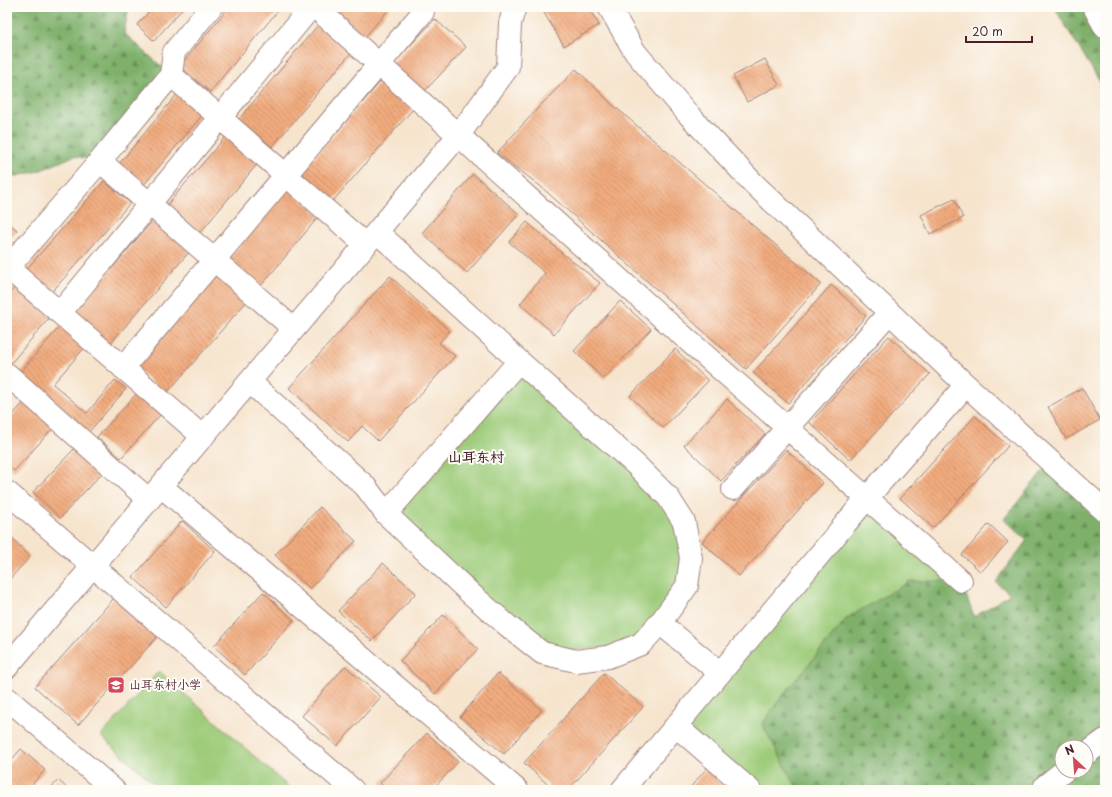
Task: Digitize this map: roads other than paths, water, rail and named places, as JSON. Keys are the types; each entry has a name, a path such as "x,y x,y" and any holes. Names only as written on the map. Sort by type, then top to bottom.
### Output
{"street":[{"path":"203,437 8,268 100,161 171,75 174,52 210,7"},
{"path":"60,313 311,7"},
{"path":"315,7 458,136 961,581"},
{"path":"7,667 458,136 508,68 510,23 516,7"},
{"path":"609,7 635,52 687,113 753,183 966,385 1105,511"},
{"path":"1094,7 1105,27"},
{"path":"123,368 423,12"},
{"path":"171,75 286,175 372,238 518,361 636,464 668,496 684,522 690,558 687,586 660,622 641,644 608,657 576,661 542,653 476,598 386,514 365,486 250,382"},
{"path":"100,161 294,329"},
{"path":"733,489 889,313"},
{"path":"386,514 518,361"},
{"path":"7,374 155,493 517,790"},
{"path":"622,790 867,498 966,385"},
{"path":"7,492 353,790"},
{"path":"660,622 720,673"},
{"path":"7,698 114,790"},
{"path":"676,726 750,790"},
{"path":"1094,748 1105,740"},
{"path":"1043,790 1045,786 1054,779"}],"place":[{"name":"山耳东村小学","path":"116,685"}],"district":[{"name":"山耳东村","path":"476,457"}]}
